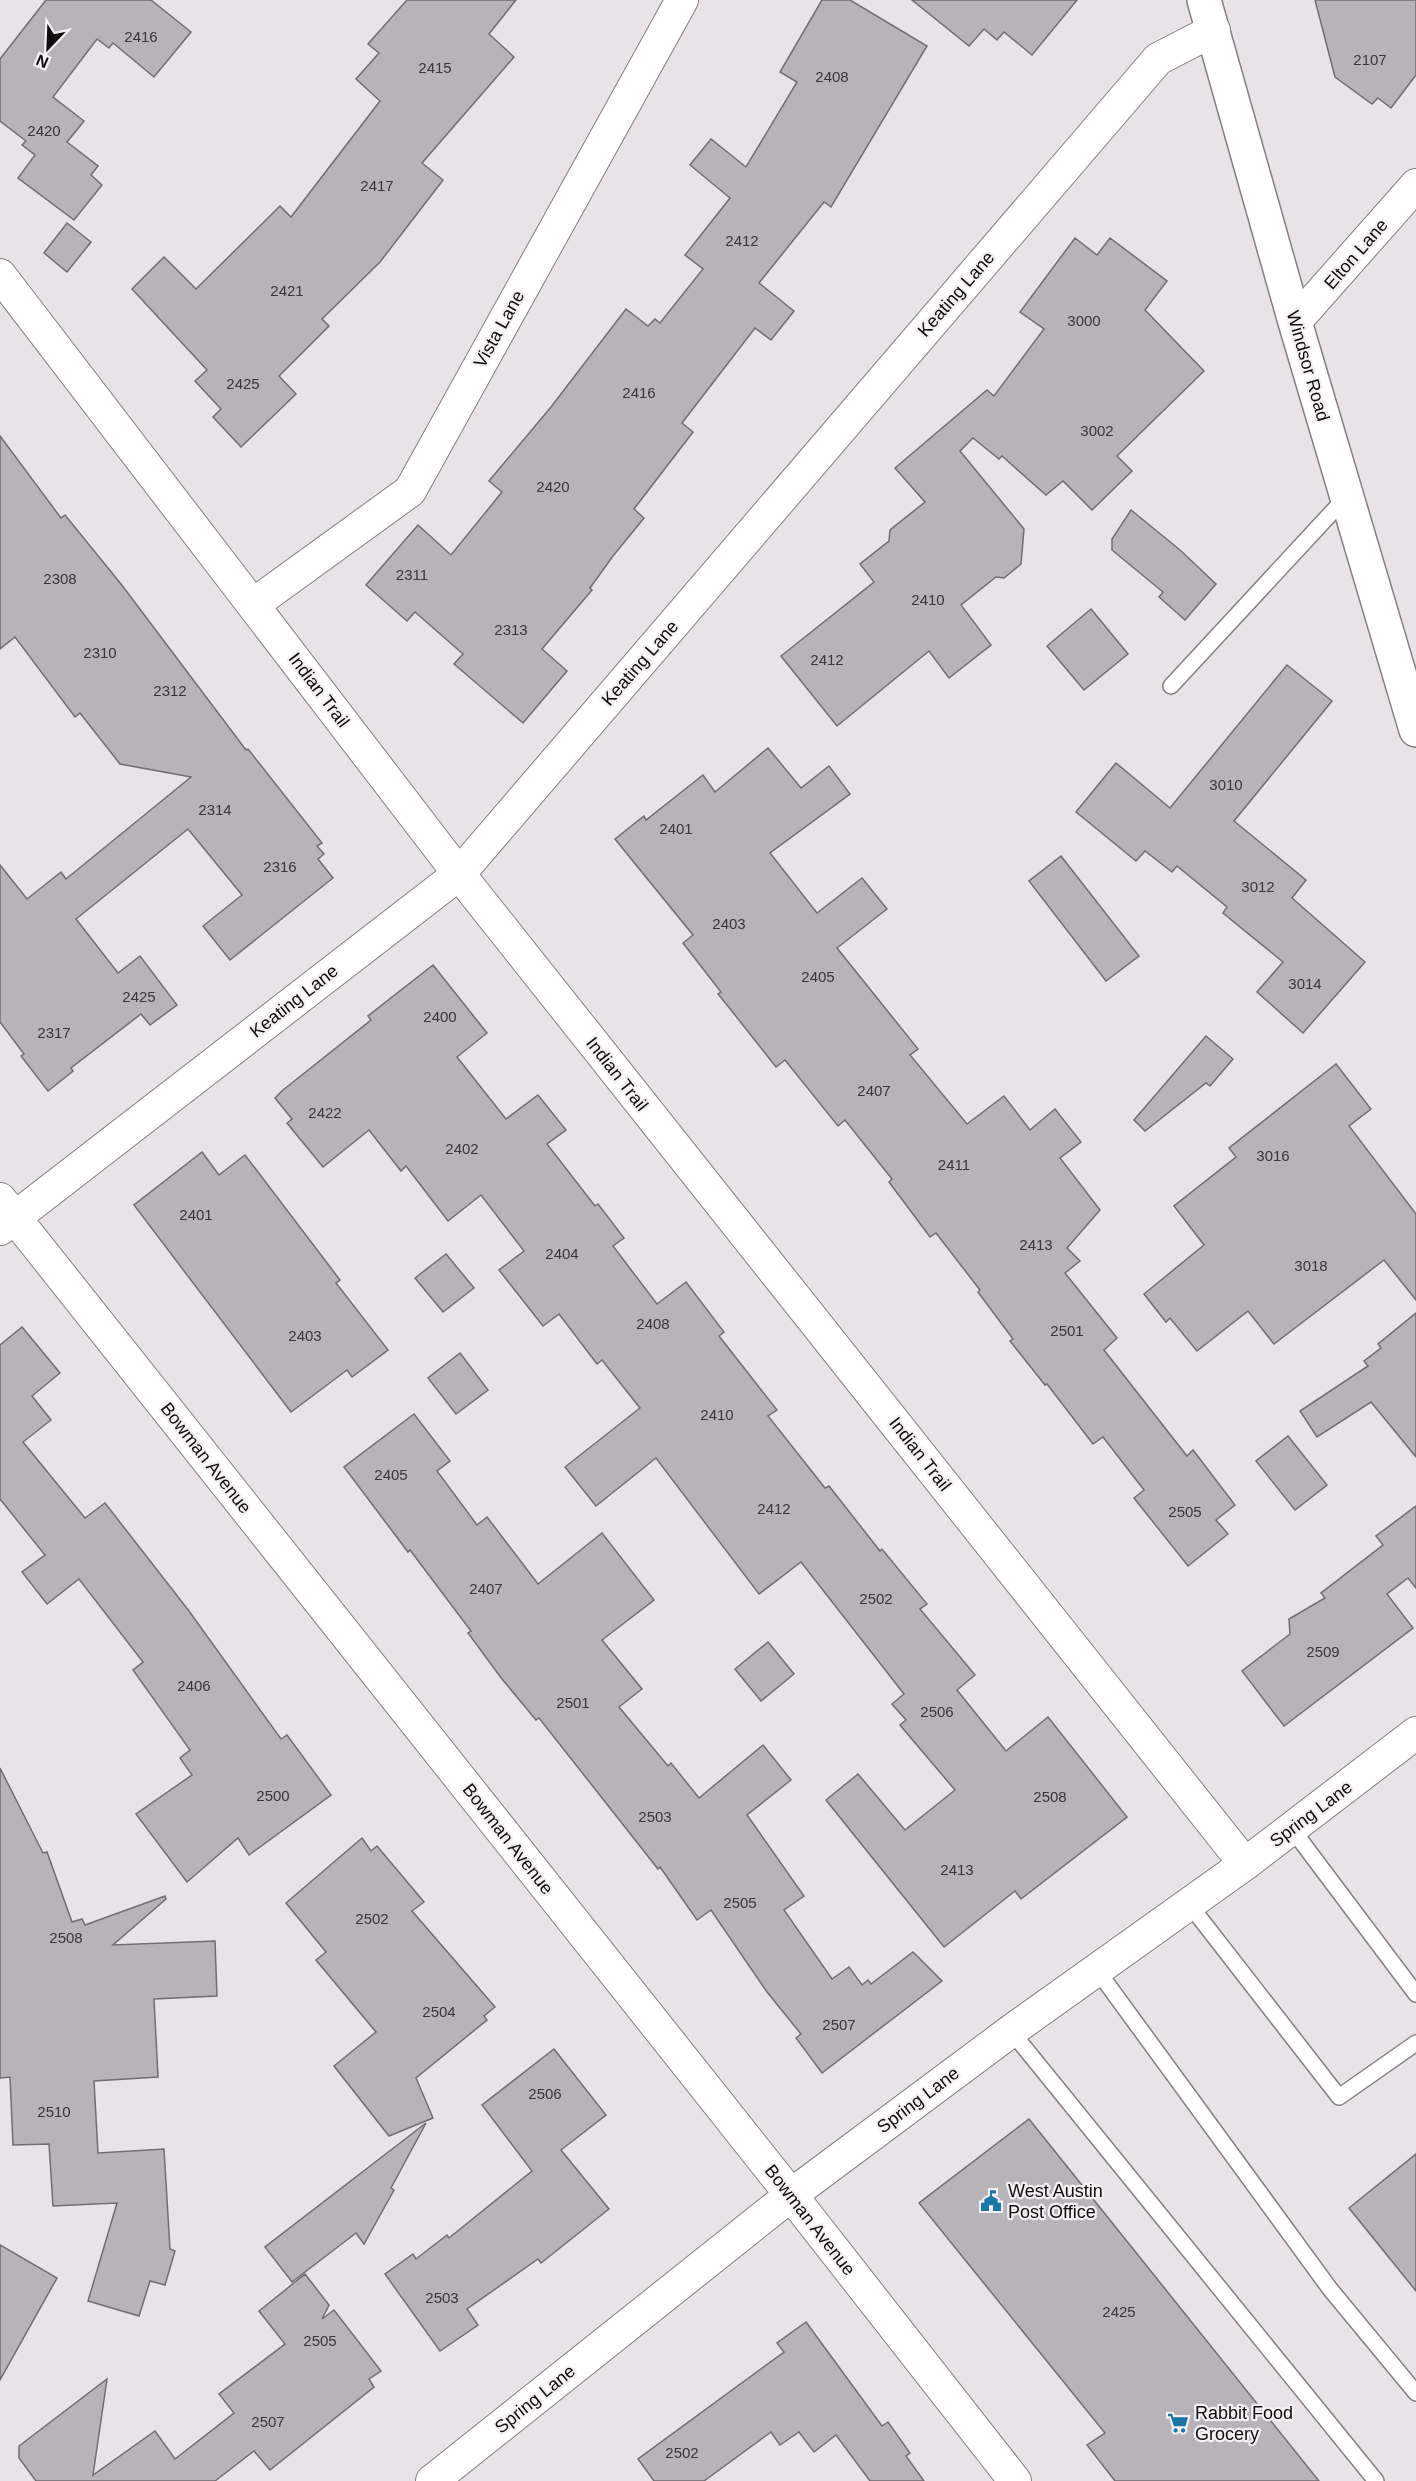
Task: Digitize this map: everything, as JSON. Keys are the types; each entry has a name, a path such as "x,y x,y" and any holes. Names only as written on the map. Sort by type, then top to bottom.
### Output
{"street":[{"name":"Vista Lane","path":"254,604 410,491 682,0"},
{"name":"Windsor Road","path":"1209,15 1295,322 1416,730"},
{"name":"Keating Lane","path":"5,1215 459,874 1158,58 1209,15"},
{"name":"Elton Lane","path":"1295,322 1416,184"},
{"name":"Indian Trail","path":"0,275 459,874 1245,1864"},
{"name":"Bowman Avenue","path":"5,1215 791,2195 1015,2481"},
{"name":"Spring Lane","path":"432,2481 791,2195 1011,2031 1245,1864 1416,1733"}],"lane":[{"path":"1171,686 1347,496"},
{"path":"1292,1829 1416,1994"},
{"path":"1189,1904 1339,2097 1416,2043"},
{"path":"1097,1970 1330,2289 1416,2393"},
{"path":"1011,2031 1376,2481"}],"building":[{"path":"46,0 151,0 191,32 154,77 113,43 109,48 97,39 53,97 84,121 67,142 98,166 91,175 102,185 74,220 18,178 35,155 22,145 26,141 0,121 0,59"},
{"path":"407,0 516,0 489,34 514,57 422,163 443,180 380,262 322,319 329,326 279,376 296,394 241,447 213,417 221,409 195,381 207,370 132,289 164,257 196,289 280,206 291,217 380,101 356,79 379,53 368,44"},
{"path":"822,0 850,0 927,46 831,207 824,202 759,283 794,311 771,340 755,328 682,423 693,432 634,509 644,518 613,556 590,588 592,590 542,649 567,671 523,723 454,664 463,654 415,612 407,621 366,585 418,525 451,555 502,492 489,481 551,407 626,309 648,326 655,319 660,323 703,269 685,255 730,198 690,165 711,139 746,167 797,82 780,72"},
{"path":"912,0 1077,0 1032,55 1004,32 997,40 984,29 969,46"},
{"path":"1315,0 1416,0 1416,75 1391,108 1378,98 1372,104 1335,77"},
{"path":"67,223 91,242 67,272 44,253"},
{"path":"1075,238 1097,255 1110,238 1167,281 1145,310 1204,371 1117,456 1132,471 1092,510 1063,481 1046,495 1002,456 999,459 973,438 960,451 1024,529 1021,564 1004,578 996,577 961,605 991,645 949,678 929,651 837,726 781,656 874,582 860,564 889,541 890,530 925,502 895,468 987,390 994,396 1044,329 1020,312"},
{"path":"0,436 61,518 65,515 121,584 246,750 248,749 322,843 317,846 324,854 318,859 333,878 230,960 203,926 242,895 188,829 76,919 118,973 140,956 177,1005 150,1025 141,1014 71,1068 73,1071 48,1091 21,1056 24,1054 0,1022 0,865 27,899 61,872 66,879 191,777 120,764 80,713 75,717 15,637 0,649"},
{"path":"1131,510 1180,550 1216,584 1185,620 1159,597 1163,592 1112,550 1112,539"},
{"path":"1091,609 1128,654 1084,690 1047,646"},
{"path":"1287,665 1332,701 1234,821 1306,880 1292,898 1365,962 1303,1033 1257,992 1283,962 1223,913 1227,907 1177,866 1172,872 1145,851 1136,861 1076,812 1116,763 1170,808"},
{"path":"768,748 801,788 829,766 850,794 770,853 817,913 862,878 887,909 837,948 918,1049 910,1055 967,1124 1004,1096 1030,1130 1055,1109 1081,1142 1060,1158 1100,1210 1067,1248 1080,1261 1065,1273 1117,1338 1104,1350 1187,1456 1193,1450 1235,1505 1216,1520 1228,1534 1188,1566 1134,1498 1144,1490 1103,1437 1093,1444 1047,1384 1045,1385 1010,1341 1013,1339 978,1292 980,1290 936,1233 930,1237 889,1182 892,1179 845,1120 838,1126 785,1060 776,1067 718,994 721,992 683,943 693,935 615,839 644,816 646,820 703,775 715,792"},
{"path":"1061,856 1139,956 1106,981 1029,881"},
{"path":"433,965 487,1033 457,1057 506,1119 538,1095 566,1130 547,1144 595,1206 598,1204 624,1238 613,1246 657,1304 686,1282 724,1332 719,1336 777,1410 768,1416 825,1488 829,1486 880,1551 882,1549 927,1604 920,1609 975,1675 957,1690 1006,1751 1048,1717 1127,1817 1021,1899 1015,1891 944,1947 826,1800 858,1774 905,1830 955,1790 900,1725 906,1720 892,1704 904,1694 801,1562 759,1594 656,1458 596,1506 565,1467 640,1408 602,1360 597,1364 559,1314 543,1326 499,1270 524,1251 481,1195 448,1221 406,1166 401,1171 369,1130 323,1167 287,1123 292,1119 275,1098 371,1020 368,1016"},
{"path":"1206,1036 1233,1059 1210,1086 1206,1083 1145,1131 1134,1120"},
{"path":"1336,1064 1371,1109 1349,1126 1416,1214 1416,1300 1384,1260 1274,1344 1248,1311 1197,1351 1170,1318 1166,1322 1144,1294 1204,1245 1174,1206 1236,1157 1229,1148"},
{"path":"202,1152 219,1175 245,1155 340,1280 336,1283 388,1350 352,1377 347,1370 291,1412 134,1205"},
{"path":"446,1254 474,1288 443,1312 415,1278"},
{"path":"1416,1313 1416,1457 1371,1402 1317,1437 1300,1411 1368,1366 1364,1361 1381,1348 1378,1344"},
{"path":"22,1327 60,1373 32,1396 51,1420 23,1442 85,1518 105,1503 189,1611 281,1739 287,1735 331,1795 249,1855 238,1838 187,1882 136,1814 192,1775 180,1758 190,1750 133,1670 143,1662 79,1579 47,1604 22,1572 45,1555 0,1499 0,1345"},
{"path":"460,1353 488,1390 456,1414 428,1378"},
{"path":"414,1414 450,1461 437,1471 477,1525 487,1517 538,1584 602,1533 654,1600 602,1640 642,1689 619,1707 668,1766 671,1763 699,1798 763,1745 791,1780 747,1815 804,1896 784,1910 832,1979 849,1967 862,1985 868,1980 871,1984 913,1952 942,1981 822,2073 796,2038 801,2034 767,1992 711,1910 697,1920 660,1867 658,1869 539,1718 536,1720 502,1679 468,1633 471,1631 344,1467"},
{"path":"1288,1436 1327,1485 1295,1510 1256,1461"},
{"path":"1416,1506 1416,1588 1408,1578 1387,1594 1413,1628 1284,1726 1242,1671 1290,1634 1289,1619 1325,1598 1321,1593 1383,1545 1376,1536"},
{"path":"768,1642 794,1674 761,1701 735,1669"},
{"path":"0,1768 43,1853 47,1852 72,1922 82,1919 85,1925 165,1896 166,1899 113,1945 215,1941 217,1996 154,1999 158,2077 94,2081 98,2153 164,2149 170,2249 175,2251 165,2285 150,2281 139,2316 88,2301 117,2203 53,2206 49,2144 13,2145 10,2077 0,2078"},
{"path":"362,1838 371,1851 377,1846 424,1902 412,1911 495,2007 484,2016 487,2020 416,2078 433,2118 389,2136 334,2066 376,2032 316,1960 326,1952 286,1903"},
{"path":"554,2049 606,2115 561,2150 609,2209 541,2263 538,2259 467,2309 478,2325 440,2351 385,2274 413,2254 416,2259 447,2235 449,2238 532,2171 482,2105"},
{"path":"1029,2119 1319,2481 1115,2481 1087,2445 1105,2433 919,2203"},
{"path":"426,2123 391,2188 394,2190 364,2244 356,2233 292,2282 265,2247"},
{"path":"1416,2154 1416,2291 1349,2208"},
{"path":"0,2245 57,2278 0,2380"},
{"path":"305,2274 329,2305 322,2319 334,2310 381,2371 369,2379 374,2387 270,2470 254,2451 215,2481 36,2481 19,2458 19,2446 107,2379 93,2475 155,2431 175,2459 234,2413 219,2394 285,2344 259,2311"},
{"path":"806,2322 882,2426 888,2422 910,2453 906,2456 924,2481 870,2481 836,2435 814,2452 799,2432 780,2445 771,2432 704,2481 654,2481 638,2459 784,2352 777,2343"}],"place":[{"name":"West Austin Post Office","path":"991,2201"},
{"name":"Rabbit Food Grocery","path":"1178,2423"}]}
